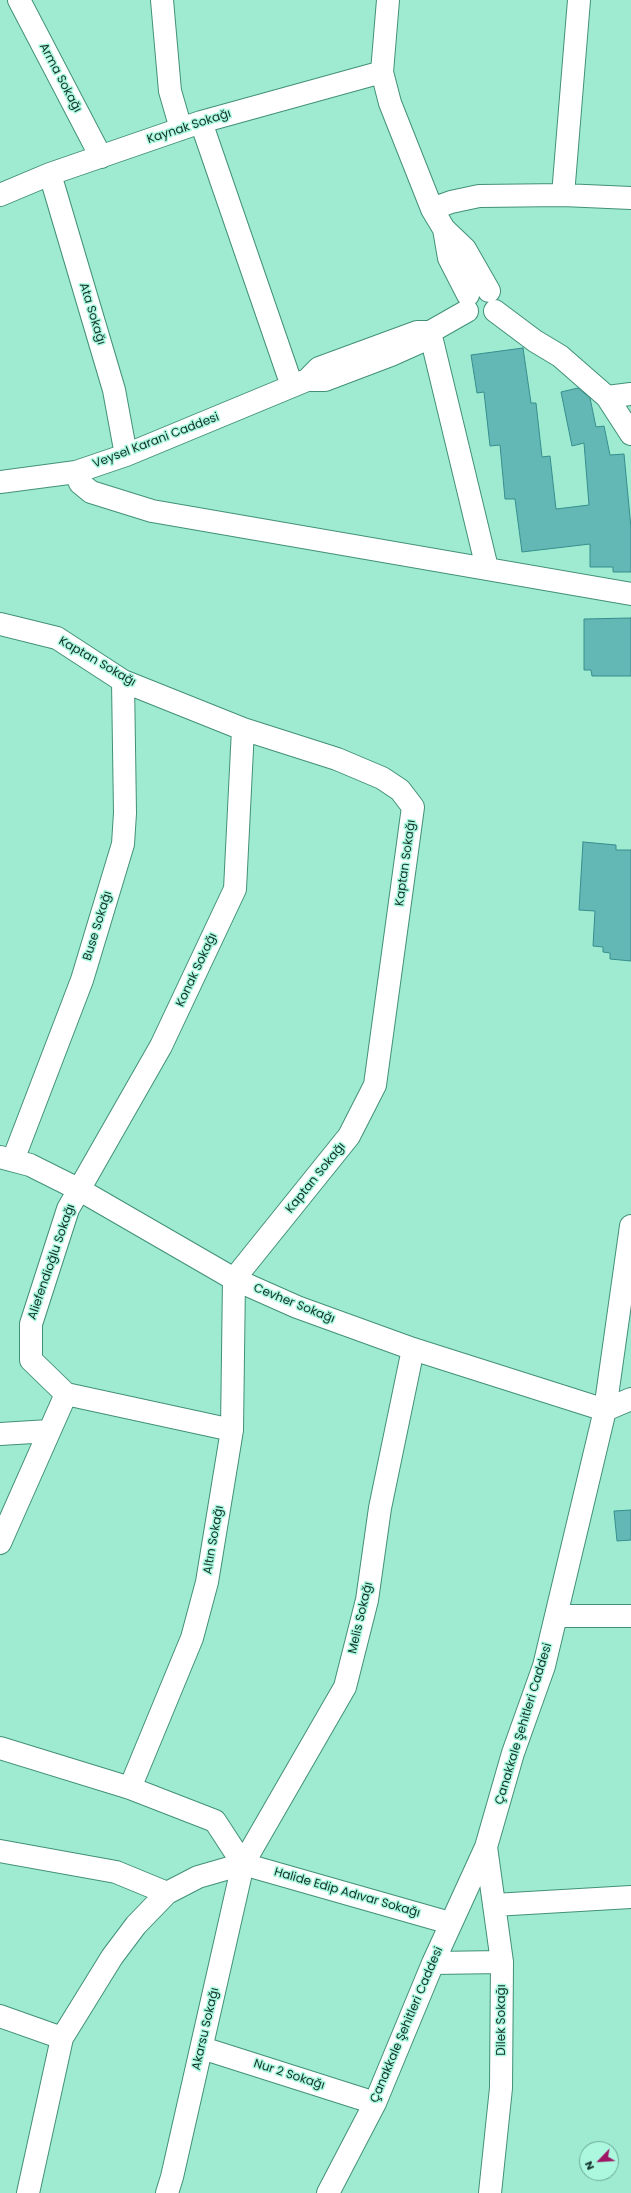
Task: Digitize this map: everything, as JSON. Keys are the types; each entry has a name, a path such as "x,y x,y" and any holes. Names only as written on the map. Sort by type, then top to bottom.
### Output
{"street":[{"name":"Arma Sokağı","path":"19,0 101,157"},
{"path":"162,0 170,91 191,126 299,383"},
{"path":"388,0 382,72 390,103 432,209 444,229 465,248 489,291 496,300 495,311 492,316 481,320 475,319 449,258 444,229"},
{"path":"563,195 579,0"},
{"name":"Kaynak Sokağı","path":"0,195 50,174 191,126 382,72"},
{"name":"Ata Sokağı","path":"50,174 114,390 126,455"},
{"path":"432,209 451,202 479,196 563,195 631,198"},
{"path":"468,303 478,288 489,291"},
{"name":"Veysel Karani Caddesi","path":"0,482 76,472 126,455 299,383 319,368 417,332 430,332 468,303"},
{"path":"495,311 535,341 560,356 607,397 631,434"},
{"path":"430,332 487,568"},
{"path":"607,397 631,394"},
{"path":"76,472 80,483 91,492 152,511 631,594"},
{"name":"Kaptan Sokağı","path":"0,624 57,638 123,681 243,729 337,759 382,778 400,790 414,807 375,1085 349,1136 234,1279"},
{"name":"Buse Sokağı","path":"7,1158 82,980 123,844 125,813 123,681"},
{"name":"Konak Sokağı","path":"80,1190 161,1046 235,889 243,729"},
{"name":"Cevher Sokağı","path":"7,1158 30,1165 80,1190 234,1279 297,1307 413,1349 605,1410"},
{"name":"Aliefendioğlu Sokağı","path":"66,1394 31,1360 31,1324 68,1209 80,1190"},
{"name":"Çanakkale Şehitleri Caddesi","path":"328,2193 375,2103 450,1923 486,1848 514,1753 544,1666 605,1410 631,1226"},
{"name":"Altın Sokağı","path":"130,1788 192,1638 207,1582 232,1430 234,1279"},
{"name":"Melis Sokağı","path":"243,1864 345,1687 367,1600 380,1508 413,1349"},
{"path":"0,1543 66,1394 232,1430"},
{"path":"605,1410 631,1399"},
{"path":"0,1434 49,1431"},
{"path":"556,1616 631,1616"},
{"path":"0,1748 130,1788 215,1820 243,1864 198,1877 167,1893 136,1925 112,1957 62,2038 28,2193"},
{"name":"Dilek Sokağı","path":"486,1848 502,1962 501,2088 490,2193"},
{"path":"0,1851 116,1872 167,1893"},
{"name":"Halide Edip Adıvar Sokağı","path":"243,1864 450,1923"},
{"name":"Akarsu Sokağı","path":"167,2193 202,2048 243,1864"},
{"path":"494,1905 631,1897"},
{"path":"433,1963 502,1962"},
{"path":"0,2016 62,2038"},
{"name":"Nur 2 Sokağı","path":"202,2048 375,2103"}],"building":[{"path":"523,348 531,403 536,403 542,457 550,456 556,509 589,505 584,443 572,446 561,392 578,388 590,398 596,427 604,426 610,455 624,454 631,528 631,572 613,572 613,567 590,567 590,544 522,552 515,499 505,499 500,445 490,446 484,392 477,393 471,355"},
{"path":"631,618 631,676 592,676 591,670 584,670 584,619"},
{"path":"583,842 616,845 616,850 631,850 631,961 610,959 610,953 603,952 603,947 593,946 595,911 579,910"},
{"path":"631,1510 631,1540 617,1541 614,1511"}]}
